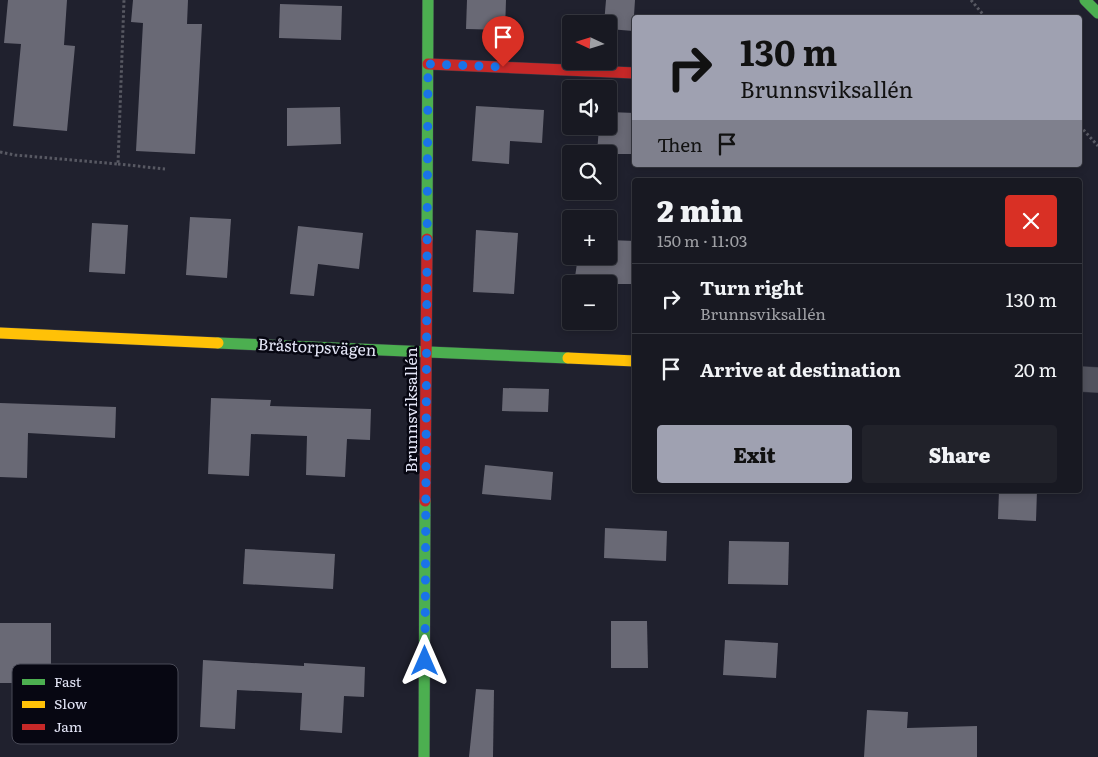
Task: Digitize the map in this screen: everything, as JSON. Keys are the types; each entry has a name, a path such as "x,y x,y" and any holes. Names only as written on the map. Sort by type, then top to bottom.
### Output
{"street":[{"name":"Brunnsviksallén","path":"424,757 428,0"},
{"path":"1085,0 1098,14"},
{"path":"428,64 632,73"},
{"name":"Bråstorpsvägen","path":"0,333 632,361"},
{"path":"1082,380 1098,380"}],"path":[{"path":"118,164 124,0"},
{"path":"971,0 984,15"},
{"path":"1082,128 1098,146"},
{"path":"0,152 165,169"}],"building":[{"path":"8,0 67,0 64,45 75,46 67,131 13,126 21,44 4,43"},
{"path":"133,0 188,0 187,24 202,24 195,154 136,151 143,23 131,22"},
{"path":"467,0 506,0 505,30 466,29"},
{"path":"606,0 635,0 634,15 632,15 632,31 618,30 618,15 605,15"},
{"path":"280,4 342,6 341,40 279,38"},
{"path":"476,106 544,110 542,143 510,141 509,164 472,161"},
{"path":"340,107 341,144 287,146 287,108"},
{"path":"617,112 632,113 631,154 617,154 617,145 598,145 598,135 617,135"},
{"path":"190,217 231,219 227,278 186,275"},
{"path":"92,223 128,225 125,274 89,272"},
{"path":"298,226 363,233 359,269 318,264 314,296 290,294"},
{"path":"476,230 518,233 514,294 473,292"},
{"path":"617,240 632,241 632,284 617,284 617,275 575,275 577,265 617,265"},
{"path":"503,388 549,389 548,412 502,411"},
{"path":"211,398 271,400 270,406 371,409 370,440 347,439 345,477 306,475 307,436 251,434 249,476 208,474"},
{"path":"0,403 116,407 115,438 28,433 27,478 0,477"},
{"path":"485,465 553,472 551,500 482,494"},
{"path":"999,493 1037,493 1036,521 998,519"},
{"path":"605,528 667,531 666,561 604,558"},
{"path":"729,541 789,542 788,585 728,584"},
{"path":"245,549 335,554 333,589 243,584"},
{"path":"611,621 647,621 648,668 611,668"},
{"path":"0,623 51,623 51,664 12,664 12,683 0,683"},
{"path":"725,640 778,643 776,678 723,675"},
{"path":"203,660 304,666 304,663 365,667 364,697 344,696 342,733 300,730 302,693 237,690 235,729 200,727"},
{"path":"476,689 494,690 493,757 469,757"},
{"path":"867,710 908,712 907,728 977,726 977,757 864,757"}],"traffic: fast":[{"path":"427,239 428,0"},
{"path":"1085,0 1098,13"},
{"path":"218,343 568,358"},
{"path":"424,757 425,501"}],"traffic: slow":[{"path":"0,333 218,343"},
{"path":"568,358 632,361"}],"traffic: jam":[{"path":"428,64 632,73"},
{"path":"425,501 427,239"}],"route":[{"path":"425,661 428,64 503,67"}]}
